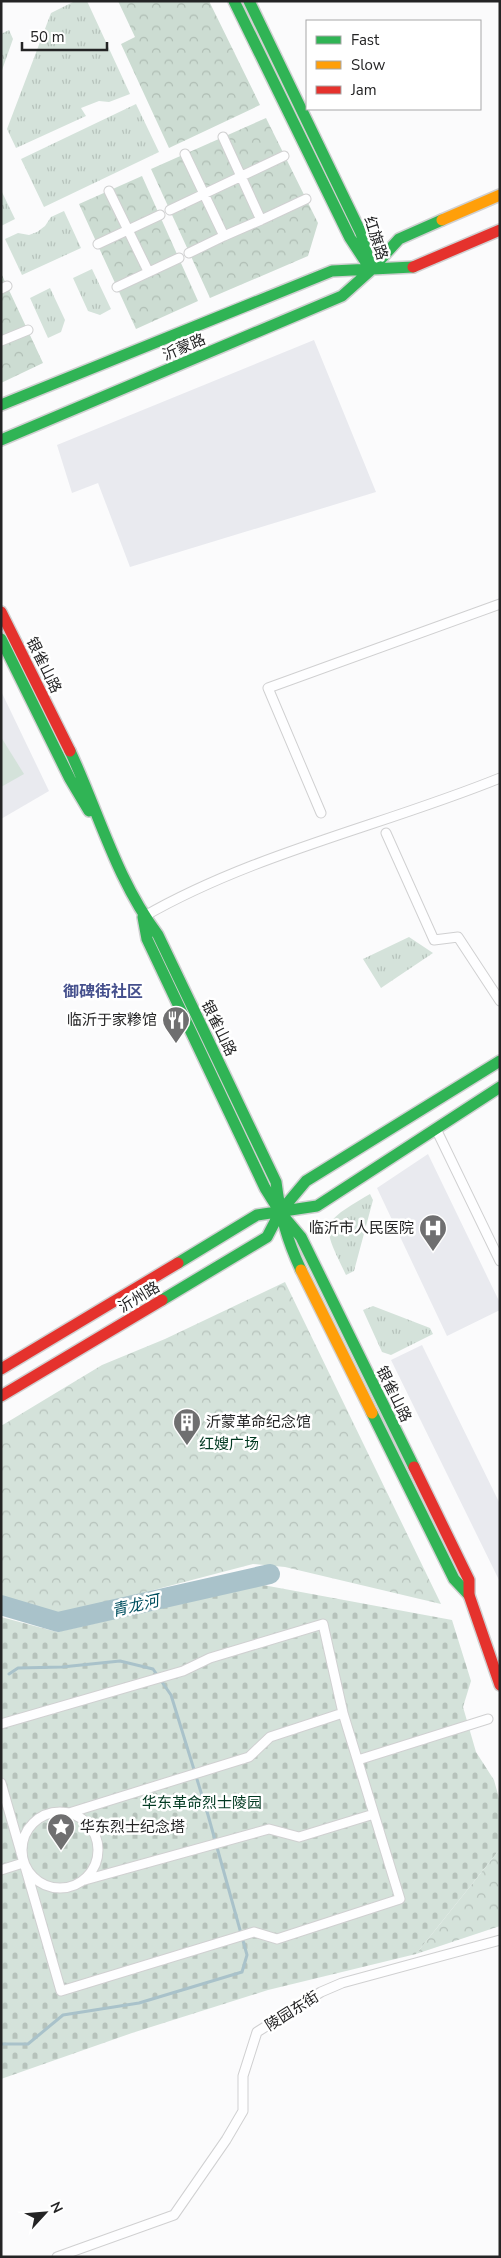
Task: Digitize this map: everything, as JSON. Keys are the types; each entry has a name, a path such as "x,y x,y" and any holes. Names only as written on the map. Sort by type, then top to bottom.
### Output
{"main road":[{"name":"红旗路","path":"234,1 350,238 371,270"},
{"name":"红旗路","path":"249,1 361,233 371,270"},
{"name":"沂蒙路","path":"1,440 342,296 371,270 399,239 500,195"},
{"name":"沂蒙路","path":"1,405 332,271 412,268 500,230"},
{"name":"银雀山路","path":"1,612 81,774 107,841 143,918 158,935 276,1182 280,1212 289,1245 454,1579 469,1595 498,1668 500,1685"},
{"name":"银雀山路","path":"1,639 70,779 107,841"},
{"name":"沂州路","path":"1,1396 268,1237 280,1212 306,1181 500,1061"},
{"name":"沂州路","path":"1,1369 256,1215 317,1206 500,1087"}],"street":[{"path":"223,137 261,220"},
{"path":"185,154 224,236"},
{"path":"170,210 284,156"},
{"path":"109,191 148,272"},
{"path":"189,253 306,199"},
{"path":"98,244 160,215"},
{"path":"117,287 179,258"},
{"path":"1,341 28,330"},
{"path":"321,813 268,688 500,604"},
{"path":"143,918 163,905 220,879 331,837 500,778"},
{"path":"386,833 434,940 458,937 500,1002"},
{"path":"436,1129 500,1261"},
{"path":"1,1724 183,1671 210,1658 323,1624 343,1713 400,1899 277,1939 254,1932 61,1991 1,1783"},
{"path":"69,1812 203,1773 249,1757 270,1737 343,1713"},
{"path":"358,1760 488,1719"},
{"path":"84,1880 92,1871 97,1860 96,1836 89,1825 80,1817 69,1812 58,1811 36,1819 28,1828 23,1838 21,1849 23,1863 37,1882 48,1887 61,1889 74,1886 84,1880 208,1847 269,1828 299,1837 374,1814"},
{"path":"1,1870 23,1863"},
{"name":"陵园东街","path":"57,2257 174,2215 226,2140 242,2111 243,2076 257,2032 321,1992 342,1984 500,1940"}],"shaded area":[{"path":"314,340 376,492 130,567 98,483 72,493 57,445"},
{"path":"1,691 49,791 1,819"},
{"path":"428,1154 500,1303 500,1310 447,1336 377,1188"},
{"path":"422,1345 500,1504 500,1582 391,1360"}],"green space":[{"path":"75,1 87,1 130,94 109,102 99,101 81,108 86,116 16,148 7,129 51,13"},
{"path":"118,1 209,1 260,105 169,148 121,44 135,37"},
{"path":"9,30 13,39 1,73 1,34"},
{"path":"136,104 159,152 44,207 21,159"},
{"path":"266,118 318,223 308,256 210,298 151,169"},
{"path":"142,176 198,301 136,329 79,204"},
{"path":"1,190 15,219 1,226"},
{"path":"64,211 81,248 22,275 5,239 18,233 29,235 37,232 45,226 51,217"},
{"path":"92,269 111,309 100,315 88,311 73,278"},
{"path":"1,273 43,363 1,383"},
{"path":"50,288 65,320 61,332 48,338 30,298"},
{"path":"1,737 24,774 1,787"},
{"path":"409,937 433,953 381,988 363,959"},
{"path":"370,1194 373,1200 354,1271 346,1275 332,1245 329,1234 330,1226 333,1219 341,1212"},
{"name":"红嫂广场","path":"285,1282 441,1604 285,1567 253,1564 58,1615 1,1596 1,1426 102,1365 165,1339"},
{"path":"373,1306 430,1328 433,1334 391,1355 382,1352 363,1310"},
{"name":"华东革命烈士陵园","path":"263,1585 452,1620 471,1681 463,1707 476,1752 494,1780 500,1802 500,1849 416,1954 268,1990 132,2033 1,2079 1,1617 57,1632"},
{"path":"500,1849 500,1926 416,1954"}],"waterway":[{"name":"青龙河","path":"1,1605 58,1622 270,1574"},
{"path":"1,2044 28,2044 63,2015 139,2003 242,1972 247,1955 208,1815 171,1695 153,1669 120,1661 62,1667 18,1668 9,1674"}],"traffic: fast":[{"path":"234,1 350,238 371,270"},
{"path":"249,1 361,233 369,261"},
{"path":"1,440 342,296 371,270 399,239 442,220"},
{"path":"1,405 332,271 413,267"},
{"path":"1,639 70,779 89,811"},
{"path":"70,751 119,869 143,914 158,935 276,1182 285,1227 301,1270"},
{"path":"143,917 147,939 265,1188 280,1212 301,1237 414,1467"},
{"path":"162,1300 267,1237 280,1212 306,1181 500,1061"},
{"path":"178,1263 257,1215 317,1206 500,1087"},
{"path":"372,1413 454,1579 469,1595"}],"traffic: slow":[{"path":"442,220 500,195"},
{"path":"301,1270 372,1413"}],"traffic: jam":[{"path":"413,267 500,230"},
{"path":"1,612 70,751"},
{"path":"1,1369 178,1263"},
{"path":"1,1396 162,1300"},
{"path":"414,1467 469,1580 469,1595 500,1685"}],"place":[{"name":"临沂于家糁馆","path":"176,1044"},
{"name":"临沂市人民医院","path":"433,1252"},
{"name":"沂蒙革命纪念馆","path":"187,1446"},
{"name":"华东烈士纪念塔","path":"61,1851"}],"district":[{"name":"御碑街社区","path":"103,991"}]}
